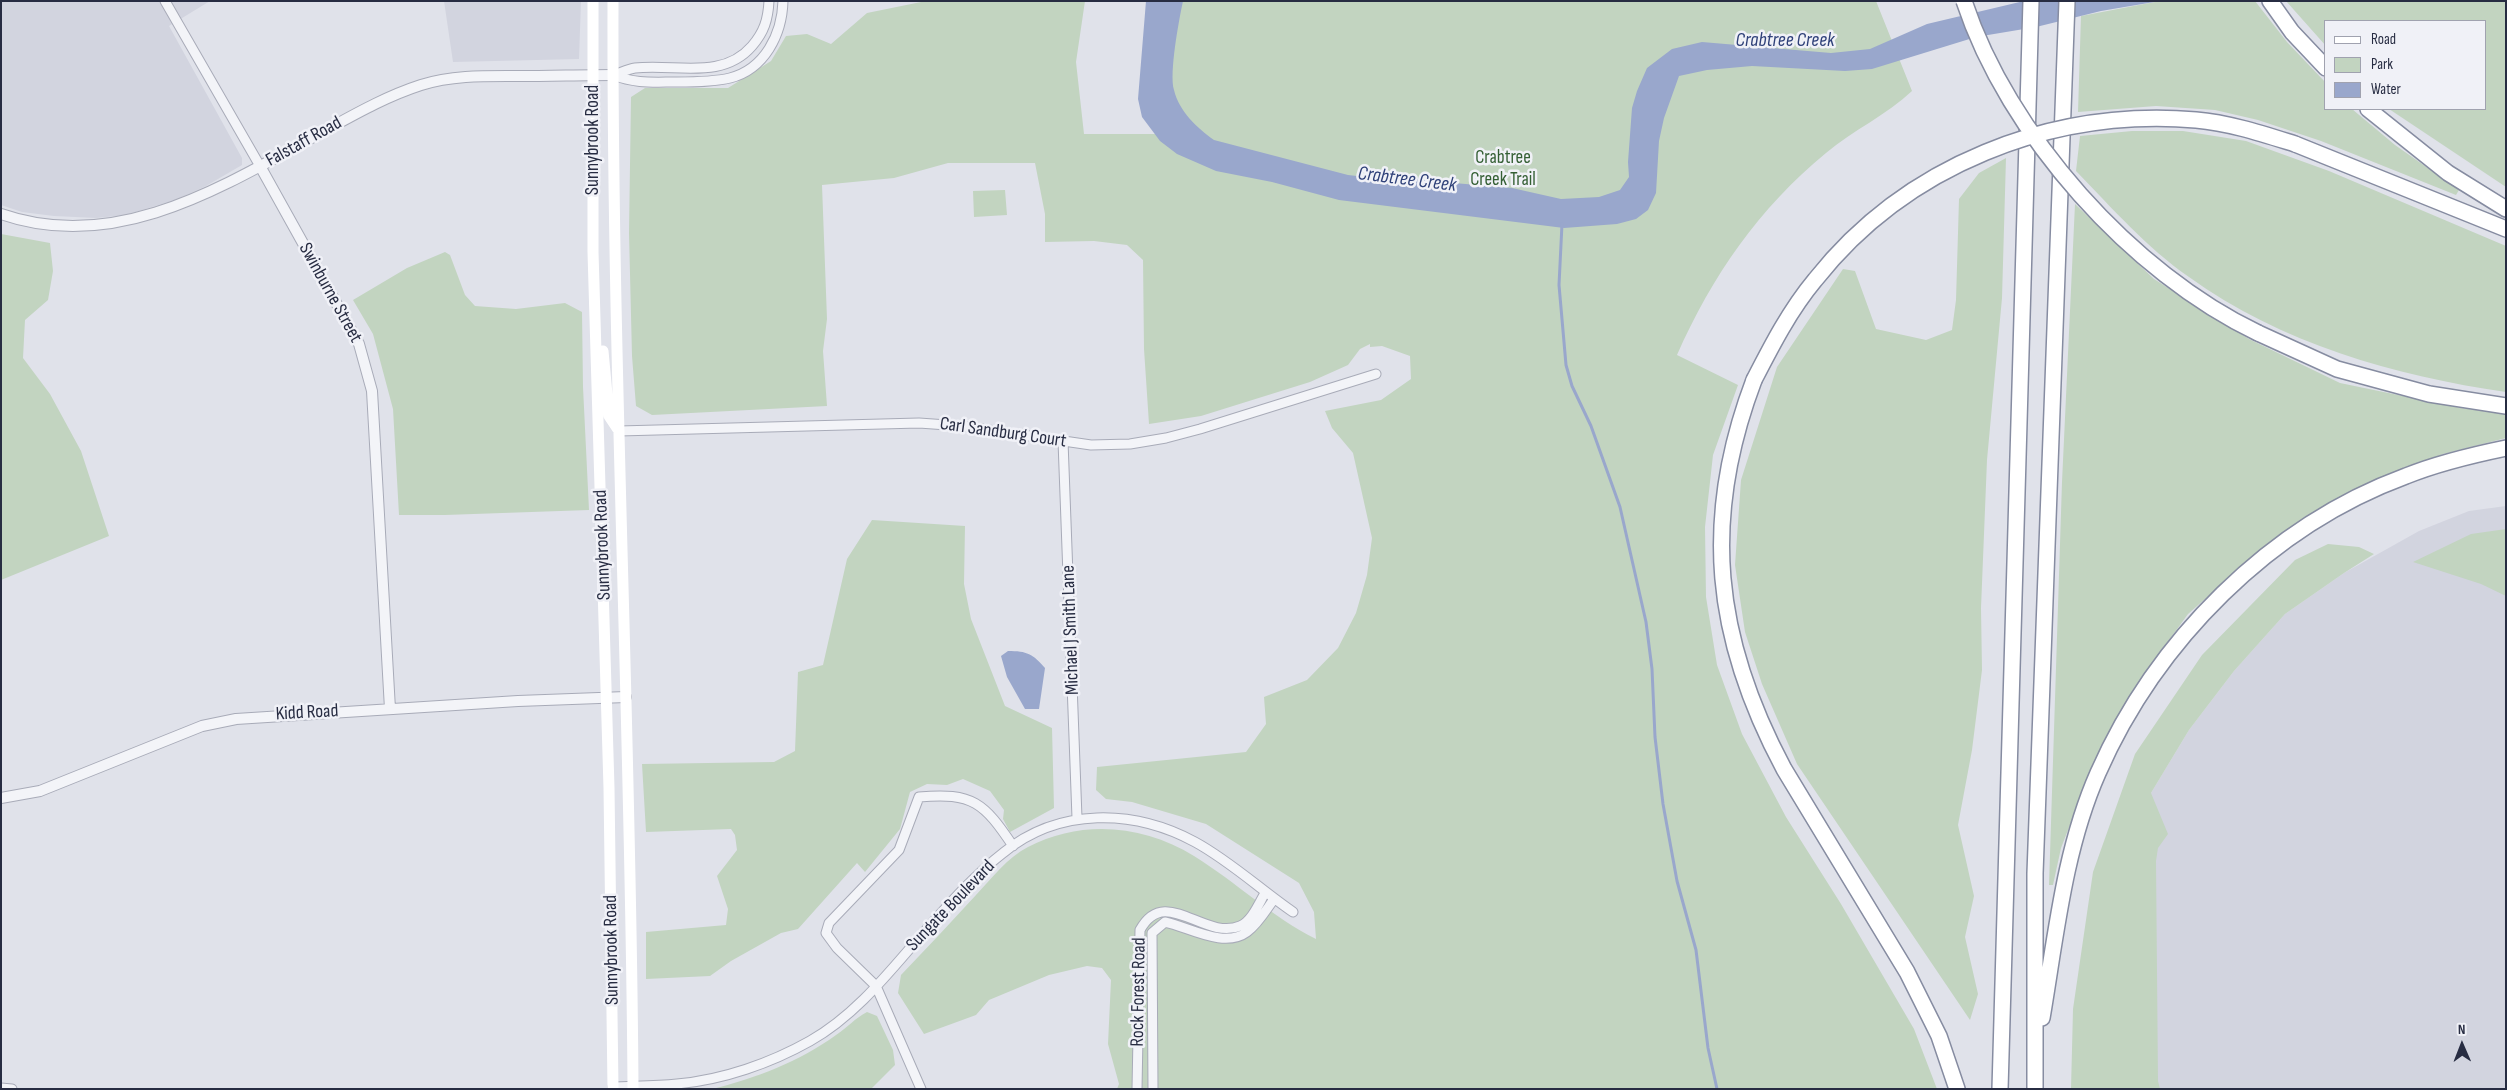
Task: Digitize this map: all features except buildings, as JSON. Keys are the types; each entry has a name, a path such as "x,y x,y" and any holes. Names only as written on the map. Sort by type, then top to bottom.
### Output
{"highway":[{"path":"1964,1 1987,57 2020,117 2082,198 2136,250 2185,288 2240,324 2337,369 2429,394 2506,406"},
{"path":"2000,1089 2027,87 2031,1"},
{"path":"2035,1089 2035,874 2067,1"},
{"path":"2270,1 2292,32 2324,66"},
{"path":"2369,110 2448,173 2506,209"},
{"path":"1957,1089 1939,1036 1907,972 1784,769 1766,735 1749,696 1735,655 1724,602 1721,554 1724,502 1732,450 1754,380 1782,328 1814,280 1845,245 1877,217 1921,185 1958,163 1993,148 2093,122 2152,118 2206,122 2247,130 2295,144 2506,229"},
{"path":"2036,1059 2063,893 2076,836 2098,774 2131,710 2174,648 2215,601 2257,564 2289,539 2342,505 2405,476 2467,456 2506,448"}],"main road":[{"name":"Sunnybrook Road","path":"593,1 594,252 613,966 613,1088"},
{"name":"Sunnybrook Road","path":"613,1 615,283 626,697 633,1087"},
{"path":"597,338 605,356 609,416 619,431"}],"street":[{"name":"Swinburne Street","path":"165,1 359,344 372,391 390,709"},
{"name":"Falstaff Road","path":"1,214 19,220 63,226 104,226 134,220 182,205 260,166 376,102 422,84 464,77 613,75 633,68 716,67 746,54 757,41 767,25 769,1"},
{"name":"Falstaff Road","path":"613,75 633,83 709,82 732,78 751,68 767,53 777,35 783,1"},
{"name":"Carl Sandburg Court","path":"619,431 919,423 960,426 1091,445 1130,444 1166,438 1376,374"},
{"name":"Michael J Smith Lane","path":"1063,441 1077,818"},
{"name":"Kidd Road","path":"1,798 40,791 202,726 269,715 626,697"},
{"path":"921,1089 876,986 837,948 826,933 829,923 899,850 919,797 945,795 971,800 992,814 1013,846"},
{"name":"Sungate Boulevard","path":"613,1088 707,1080 767,1061 810,1041 869,995 983,870 1013,846 1056,824 1077,818 1127,819 1154,824 1178,833 1198,844 1293,912"},
{"name":"Rock Forest Road","path":"1137,1089 1140,930 1146,918 1159,912 1177,912 1196,921 1221,928 1240,926 1250,918 1265,893"},
{"name":"Rock Forest Road","path":"1152,1089 1152,933 1165,922 1220,938 1232,938 1246,934 1274,899"},
{"path":"1,1088 12,1089"}],"shaded area":[{"path":"1,1 210,1 169,26 242,158 242,165 206,186 178,199 126,215 96,218 54,216 22,212 1,205"},
{"path":"444,1 581,1 579,59 453,62"},
{"path":"2506,506 2506,1089 2096,1089 2151,793 2189,730 2234,671 2285,614 2344,573 2419,531 2469,511"}],"green space":[{"name":"Crabtree Creek Trail","path":"926,1 1085,1 1076,62 1084,134 1162,134 1150,1 1876,1 1912,91 1892,108 1826,153 1779,197 1759,220 1722,271 1677,355 1738,385 1713,455 1705,527 1706,597 1717,665 1742,734 1786,817 1841,904 1914,1029 1937,1089 1117,1089 1119,1084 1108,1044 1111,980 1102,968 1087,966 1049,975 989,1000 976,1015 924,1034 898,993 901,975 1014,856 1028,847 1049,838 1070,832 1091,829 1113,829 1134,832 1175,846 1194,856 1269,910 1316,939 1314,912 1299,883 1206,824 1132,802 1106,799 1096,790 1097,767 1246,752 1266,724 1264,697 1307,680 1338,648 1356,613 1367,575 1372,538 1353,453 1332,428 1325,411 1381,400 1411,379 1410,356 1382,346 1370,347 1370,344 1360,349 1348,365 1310,382 1201,416 1149,424 1144,349 1143,260 1127,245 1094,241 1045,242 1045,214 1035,163 948,163 894,178 822,185 827,319 823,351 827,406 652,415 636,406 632,356 629,233 631,97 645,88 728,88 771,61 786,36 807,34 831,44 867,13"},
{"path":"2160,1 2255,1 2287,42 2324,81 2324,110 2353,110 2395,145 2459,190 2456,195 2321,141 2258,120 2215,110 2156,106 2078,112 2081,16"},
{"path":"2286,1 2506,1 2506,187 2390,110 2487,110 2487,20 2324,20 2324,44"},
{"path":"2132,131 2183,131 2246,141 2329,171 2506,246 2506,392 2422,377 2340,353 2261,321 2189,277 2144,240 2076,171 2080,136"},
{"path":"2006,158 2002,298 1987,460 1981,608 1982,670 1972,750 1958,825 1974,896 1965,937 1978,994 1970,1020 1797,764 1762,684 1745,632 1735,565 1741,480 1777,367 1843,269 1855,271 1876,329 1926,340 1952,330 1956,300 1959,199 1979,173"},
{"path":"1005,190 1007,215 974,217 973,191"},
{"path":"2075,204 2154,279 2249,339 2340,383 2461,408 2506,414 2506,438 2443,454 2339,499 2256,554 2188,614 2133,690 2089,776 2061,848 2053,885 2049,885 2062,482"},
{"path":"1,234 50,243 53,271 48,300 25,320 23,358 50,394 81,451 109,536 1,580"},
{"path":"445,252 450,255 465,295 475,306 516,309 565,303 582,312 583,387 589,510 399,515 393,409 373,334 353,300 407,268"},
{"path":"872,520 965,526 964,584 971,619 1005,706 1052,728 1054,808 1010,832 1003,819 1004,810 990,791 963,779 947,785 927,784 910,792 900,829 865,872 857,863 798,929 781,933 731,961 710,976 646,979 646,932 726,925 728,909 717,876 737,850 735,835 731,829 646,832 642,764 774,762 795,751 798,672 823,665 847,559"},
{"path":"2506,529 2506,596 2481,584 2413,562 2471,534"},
{"path":"2328,544 2359,547 2374,554 2285,614 2234,671 2189,730 2151,793 2168,834 2158,848 2156,861 2158,1081 2160,1089 2071,1089 2073,1009 2093,872 2135,754 2202,655 2295,560"},
{"path":"867,1012 877,1016 893,1050 895,1065 871,1089 712,1089 745,1080 792,1061 822,1045"}],"water":[{"path":"1146,1 1183,1 1174,59 1174,90 1184,112 1201,130 1214,140 1348,175 1401,181 1424,178 1454,183 1512,188 1561,199 1599,197 1620,190 1629,177 1628,162 1632,108 1637,91 1647,68 1672,49 1702,42 1831,53 1870,49 1927,24 2024,1 2160,1 2101,11 2036,27 1976,37 1872,69 1845,71 1752,66 1707,70 1679,76 1664,118 1659,141 1656,193 1648,210 1636,219 1617,224 1564,228 1339,200 1272,182 1216,171 1177,154 1160,141 1142,117 1138,99"},
{"path":"1008,651 1029,654 1037,659 1045,668 1039,709 1025,709 1007,677 1001,656"}],"waterway":[{"path":"1562,224 1559,285 1566,365 1572,386 1591,426 1620,507 1646,622 1652,669 1655,737 1663,804 1677,881 1696,950 1708,1048 1717,1089"}],"water label":[{"name":"Crabtree Creek","path":"1785,41"},
{"name":"Crabtree Creek","path":"1407,180"}]}
